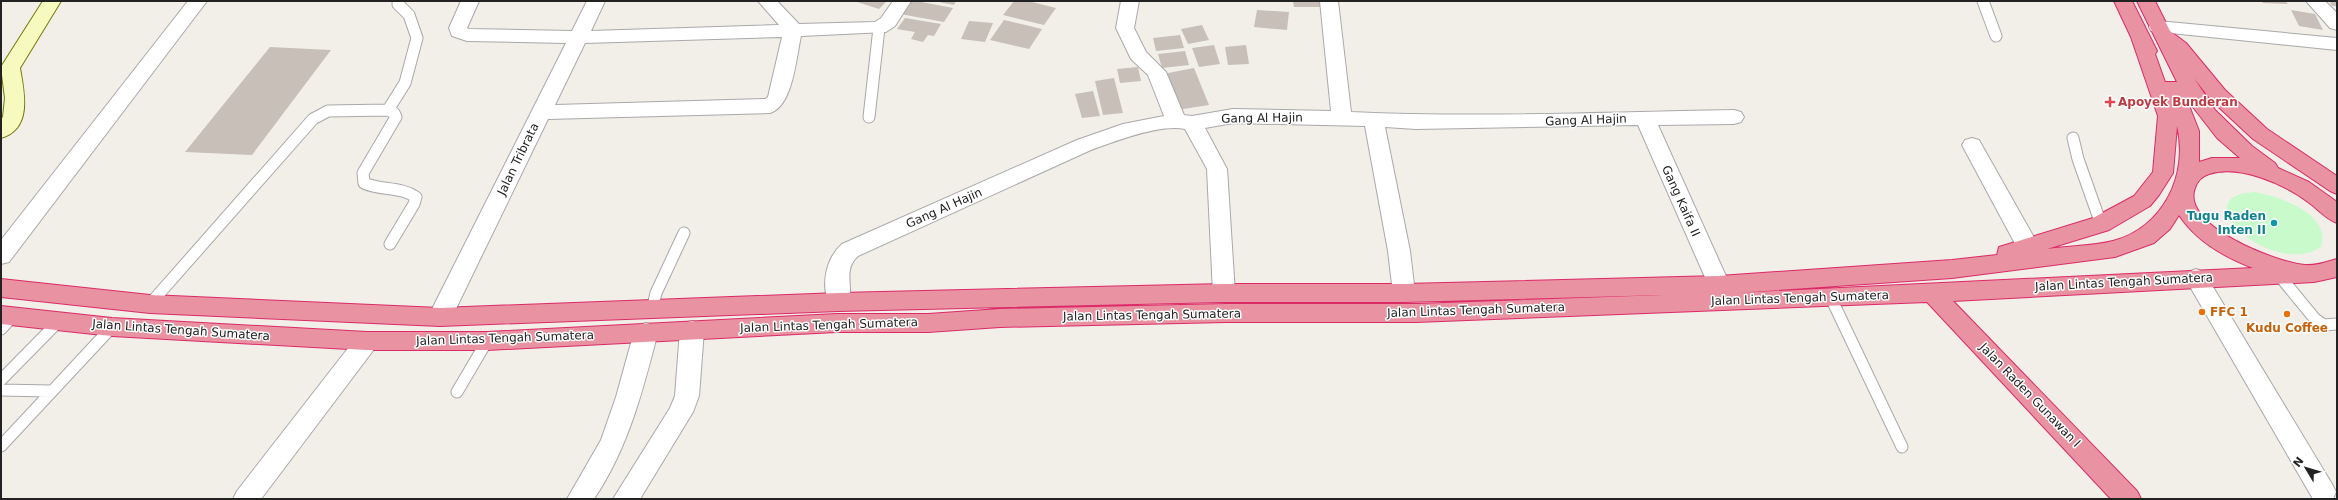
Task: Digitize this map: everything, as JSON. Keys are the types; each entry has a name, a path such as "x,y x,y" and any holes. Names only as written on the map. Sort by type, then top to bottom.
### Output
{"highway":[{"path":"2122,1 2140,38 2174,94 2190,129 2191,156 2184,186 2184,200 2193,218 2222,244 2263,264 2304,274 2334,271"},
{"path":"2146,1 2160,30 2172,61 2194,96 2216,126 2248,156 2337,209"},
{"path":"2160,30 2179,47 2218,95 2260,134 2337,186"},
{"path":"1952,269 2101,224 2142,201 2152,190 2163,173 2168,116 2140,38"},
{"path":"2184,186 2199,169 2232,165 2259,169 2287,180"},
{"name":"Jalan Lintas Tengah Sumatera","path":"1,288 150,304 440,317 649,321 692,330 837,323 930,312 1224,292 1404,293 1719,285 1952,269 2115,249 2146,237 2162,223 2184,186"},
{"path":"2311,194 2337,215"},
{"name":"Jalan Lintas Tengah Sumatera","path":"1000,308 1226,312 1416,313 1831,298 2196,278 2304,274"},
{"name":"Jalan Raden Gunawan I","path":"1932,292 2128,499"},
{"name":"Jalan Lintas Tengah Sumatera","path":"5,320 367,341 487,341 649,321 839,302 930,312"}],"street":[{"path":"1,131 13,119 14,98 10,68 52,1"},
{"path":"1,256 198,1"},
{"path":"470,1 458,28 459,32 467,34 578,36 878,28 888,22 902,1"},
{"name":"Jalan Tribrata","path":"440,317 596,1"},
{"path":"767,1 800,29"},
{"path":"1130,1 1125,28 1138,56 1156,72 1184,122 1217,169 1224,292"},
{"path":"1330,1 1342,118"},
{"path":"2315,1 2337,24"},
{"path":"541,112 770,106 777,99 800,29"},
{"path":"2160,30 2337,44"},
{"name":"Gang Al Hajin","path":"839,302 838,263 841,256 850,250 1038,166 1123,131 1233,116 1342,118 1374,121 1536,121 1613,120 1644,117 1734,117"},
{"name":"Gang Kaifa II","path":"1644,117 1719,285"},
{"path":"1374,121 1399,251 1404,293"},
{"path":"1972,145 2028,247"},
{"path":"2196,278 2323,492"},
{"path":"580,499 595,479 614,438 629,395 649,321"},
{"path":"626,499 681,412 687,396 692,330"},
{"path":"246,499 367,341"}],"lane":[{"path":"388,110 405,83 417,38 409,15 398,4 399,1"},
{"path":"1983,1 1996,36"},
{"path":"869,117 878,28"},
{"path":"150,304 317,116 328,111 388,110 394,112 396,117 394,122 363,173 364,183 373,189 400,189 410,192 416,197 414,204 390,244"},
{"path":"2074,138 2078,159 2101,224"},
{"path":"649,321 656,293 684,233"},
{"path":"2278,274 2315,319 2324,325 2337,324"},
{"path":"1831,298 1902,447"},
{"path":"1,380 58,322"},
{"path":"1,446 50,391 112,327"},
{"path":"457,392 487,341"},
{"path":"1,390 50,391"}],"green space":[{"path":"2255,192 2290,203 2311,216 2318,225 2322,235 2321,247 2301,254 2280,252 2259,245 2242,233 2230,220 2227,207 2234,197"}],"building":[{"path":"854,1 887,1 879,9"},
{"path":"909,1 953,8 944,22 900,14"},
{"path":"934,1 956,1 954,5"},
{"path":"1014,1 1028,1 1056,8 1044,25 1003,15"},
{"path":"1293,1 1321,1 1321,7 1294,7"},
{"path":"2261,1 2285,1 2288,4 2263,3"},
{"path":"2329,1 2337,1 2337,6 2332,6"},
{"path":"1257,10 1289,12 1287,30 1254,27"},
{"path":"2291,10 2315,14 2323,30 2299,26"},
{"path":"905,18 941,24 934,36 928,35 923,42 911,39 915,32 897,29"},
{"path":"1004,20 1042,29 1029,49 990,40"},
{"path":"969,21 993,23 985,42 961,39"},
{"path":"1202,25 1209,40 1188,44 1181,29"},
{"path":"1180,35 1184,48 1156,51 1153,38"},
{"path":"1214,45 1220,64 1199,67 1192,48"},
{"path":"1246,45 1249,64 1228,65 1225,47"},
{"path":"270,47 331,50 252,155 185,152"},
{"path":"1185,51 1189,65 1162,68 1158,54"},
{"path":"1138,67 1141,81 1120,83 1117,69"},
{"path":"1194,68 1209,105 1177,110 1163,74"},
{"path":"1114,78 1123,113 1103,115 1095,81"},
{"path":"1093,91 1100,116 1082,118 1075,94"}],"place":[{"name":"Apoyek Bunderan","path":"2110,102"},
{"name":"Tugu Raden Inten II","path":"2274,223"},
{"name":"FFC 1","path":"2202,312"},
{"name":"Kudu Coffee","path":"2287,314"}]}
